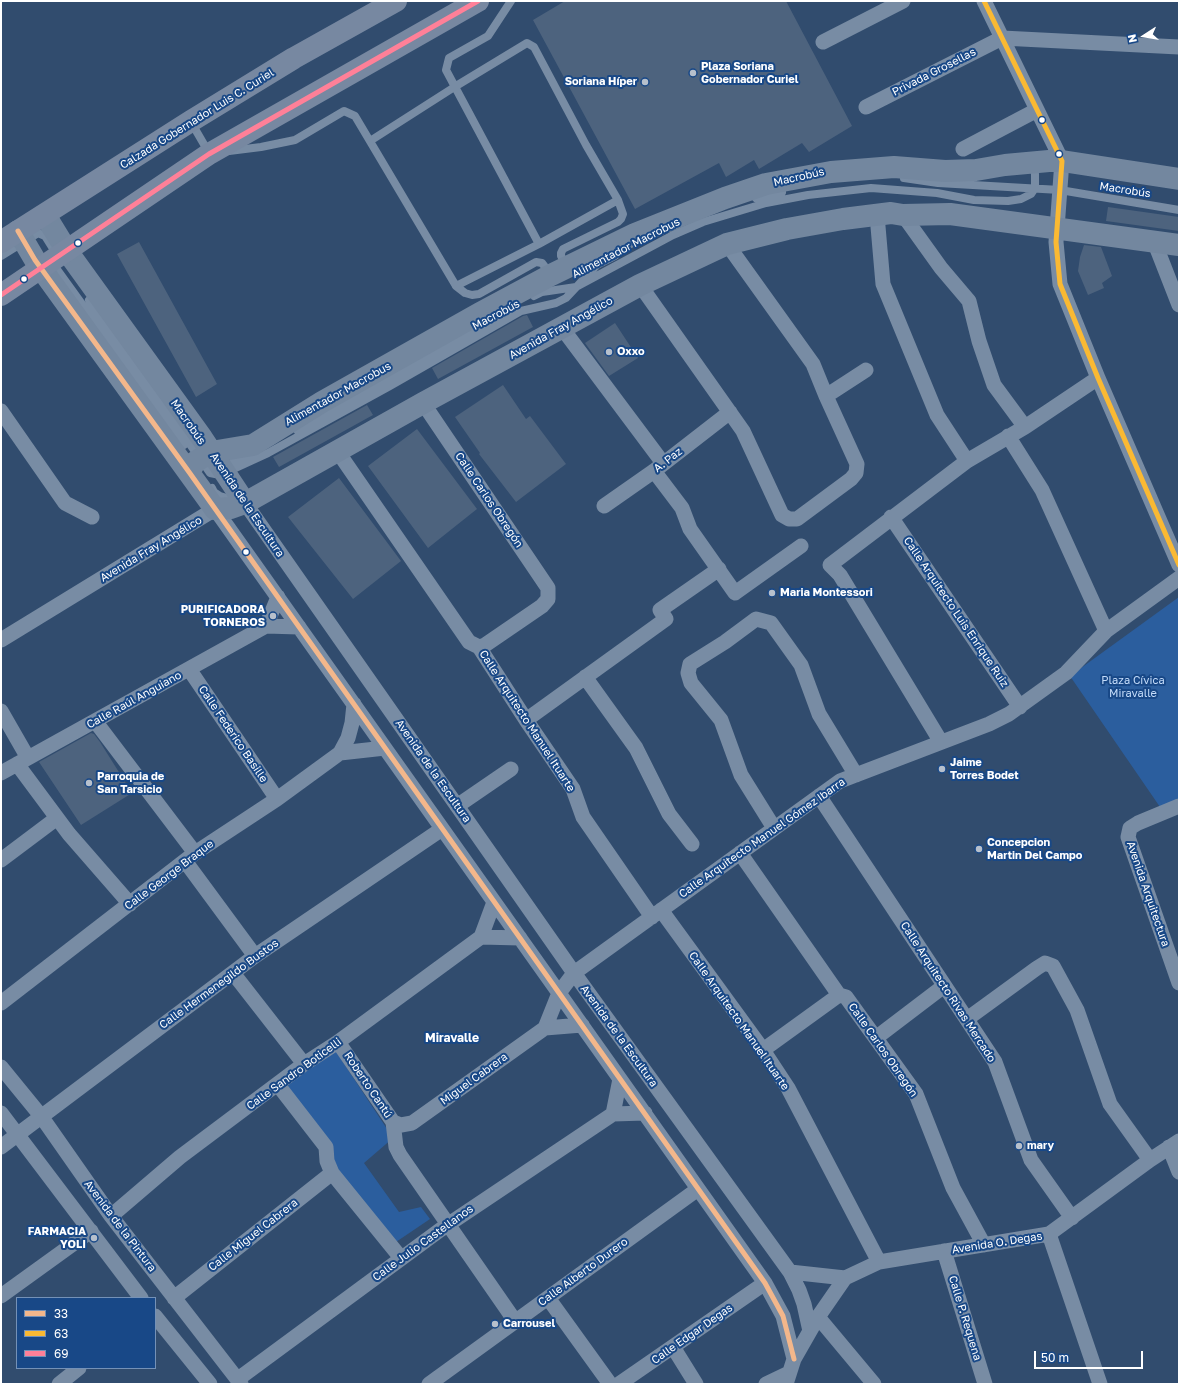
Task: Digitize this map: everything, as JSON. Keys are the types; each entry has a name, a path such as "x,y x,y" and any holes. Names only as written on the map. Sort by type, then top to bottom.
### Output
{"main road":[{"name":"Calzada Gobernador Luis C. Curiel","path":"14,238 45,215 294,58 396,1"},
{"path":"1,295 49,261 209,154 478,1"}],"street":[{"path":"823,42 903,1"},
{"path":"984,1 1062,161 1056,252 1060,284 1098,378 1174,543 1179,565"},
{"path":"1002,38 1179,47"},
{"name":"Privada Grosellas","path":"866,107 1002,38"},
{"path":"963,149 1037,110"},
{"path":"204,462 253,445 322,402 480,313 559,271 667,220 766,184 831,172 894,167 945,171 976,170 1027,162 1062,161 1179,179"},
{"name":"Avenida Fray Angélico","path":"1,640 215,509 231,508 243,500 338,452 423,403 640,285 727,244 787,229 843,219 891,213 903,215 950,214 1057,226 1179,245"},
{"name":"Avenida de la Escultura","path":"45,215 49,261 204,462 215,509 765,1283 783,1316 790,1372"},
{"path":"877,215 883,284 937,415 967,461"},
{"path":"903,215 941,268 969,301 979,341 994,384 1024,427"},
{"name":"Avenida de la Escultura","path":"14,238 49,261 204,462 243,500 574,973 790,1272 804,1304 810,1331"},
{"path":"1154,240 1179,305"},
{"path":"640,285 742,430 782,515 789,519 797,519 851,479 856,473 857,464 813,364 727,244"},
{"path":"562,328 658,467 682,508 690,529 735,593 801,546"},
{"path":"826,396 866,370"},
{"path":"941,742 840,575 830,565 891,517 967,461 1024,427 1098,378"},
{"name":"Calle Carlos Obregón","path":"423,403 548,588 548,599"},
{"path":"1,411 65,503 92,517"},
{"name":"A. Paz","path":"604,506 730,412"},
{"path":"1008,436 1042,490 1106,631"},
{"name":"Calle Arquitecto Manuel Ituarte","path":"338,452 469,642 479,648 573,789 583,817 656,914 763,1050 788,1088 879,1262"},
{"name":"Calle Arquitecto Luis Enrique Ruiz","path":"891,517 1020,707"},
{"path":"526,720 666,619 660,610 719,570"},
{"name":"Calle Arquitecto Manuel Gómez Ibarra","path":"559,993 574,973 840,781 989,724 1009,714 1066,673 1106,631 1179,578"},
{"path":"278,597 266,626 299,627"},
{"name":"Calle Arquitecto Manuel Ituarte","path":"479,648 542,606 548,599"},
{"path":"774,828 740,775 721,720 692,683 688,673 690,664 725,642 756,619 771,623 800,665 819,714 856,775"},
{"name":"Calle Raúl Anguiano","path":"1,773 266,626"},
{"name":"Calle Federico Basille","path":"189,669 277,799"},
{"path":"585,677 636,748 669,814 692,844"},
{"name":"Calle George Braque","path":"1,1003 190,857 277,799 340,753 348,738 352,723 354,704"},
{"path":"1,711 23,761 57,818 69,834 130,904"},
{"path":"95,721 190,857 255,956"},
{"name":"Calle George Braque","path":"340,753 385,748"},
{"path":"457,806 511,769"},
{"name":"Calle Arquitecto Rivas Mercado","path":"819,796 995,1062 1031,1160 1072,1218"},
{"name":"Avenida Arquitectura","path":"1179,806 1138,822 1130,828 1128,837 1176,964 1179,983"},
{"path":"1,860 57,818"},
{"name":"Calle Hermenegildo Bustos","path":"1,1147 255,956 442,829"},
{"name":"Calle Carlos Obregón","path":"740,853 839,995 846,997 877,1037 916,1094 953,1188 984,1245"},
{"path":"494,902 481,937 520,938"},
{"name":"Calle Sandro Boticelli","path":"111,1216 180,1157 304,1064 338,1042 481,937"},
{"path":"967,1019 1044,963 1053,966 1077,1010 1110,1104 1150,1160"},
{"path":"233,974 304,1064"},
{"path":"877,1037 944,986"},
{"path":"559,993 545,1028 582,1025"},
{"path":"763,1050 839,995"},
{"name":"Miguel Cabrera","path":"397,1123 412,1123 545,1028"},
{"name":"Roberto Cantú","path":"338,1042 397,1123"},
{"name":"Avenida de la Pintura","path":"1,1067 41,1116 111,1216 240,1382"},
{"path":"620,1079 613,1114 645,1113"},
{"path":"278,1085 326,1147 327,1161 332,1173 401,1258"},
{"path":"1,1113 140,1297"},
{"name":"Calle Julio Castellanos","path":"240,1382 401,1258 448,1224 613,1114"},
{"path":"397,1123 396,1147 400,1155 515,1321"},
{"path":"1174,1144 1179,1172"},
{"name":"Avenida O. Degas","path":"845,1278 879,1262 1048,1234 1174,1144"},
{"name":"Calle Miguel Cabrera","path":"174,1298 332,1173"},
{"name":"Calle Alberto Durero","path":"428,1384 698,1189"},
{"path":"1,1296 91,1230"},
{"path":"1048,1234 1100,1384"},
{"name":"Calle P. Requena","path":"944,1251 985,1384"},
{"path":"766,1384 790,1372 818,1317 845,1278 790,1272"},
{"name":"Calle Edgar Degas","path":"619,1384 765,1283"},
{"path":"548,1298 610,1384"},
{"path":"156,1317 210,1384"},
{"path":"818,1317 874,1384"},
{"path":"673,1347 696,1384"},
{"path":"59,1384 78,1369"}],"lane":[{"path":"511,1 488,36 449,58 446,70 456,86 539,244"},
{"path":"191,122 209,154 261,147 295,140 344,111 355,116 456,286 465,293 472,295 479,294 536,262 542,263 559,271 561,253 563,249 618,222 623,214 618,200 586,145 534,47 527,43 370,141"},
{"path":"1027,162 1033,166 1036,174 1035,188"},
{"name":"Macrobús","path":"835,180 870,177"},
{"name":"Macrobús","path":"893,178 938,183 1060,190 1179,210"},
{"name":"Alimentador Macrobus","path":"204,462 265,448 376,386 524,300 542,292 576,287 673,235 703,222 766,203 808,194 871,188 936,193 974,200 1008,201 1021,200 1031,194 1035,188"},
{"name":"Macrobús","path":"647,238 718,208 787,190"},
{"path":"456,286 539,244 618,200"},
{"name":"Macrobús","path":"72,276 204,462 214,492 227,498 243,500 251,493 427,394 646,274 672,261 718,242 767,228 807,220 882,209 959,211 1057,226 1179,239"},
{"path":"1,256 14,238"},
{"name":"Macrobús","path":"204,462 268,453 521,312 556,303 566,298 597,265 625,251"}],"green space":[{"name":"Plaza Cívica Miravalle","path":"1179,597 1179,800 1160,807 1070,676"},
{"path":"333,1047 393,1138 364,1163 399,1212 421,1207 430,1219 393,1244 330,1162 283,1083"}],"building":[{"name":"Plaza Soriana Gobernador Curiel","path":"565,1 786,1 852,126 809,152 802,143 759,169 754,160 726,177 719,163 635,209 533,20"},
{"path":"1108,207 1179,217 1179,231 1106,221"},
{"path":"139,242 217,384 196,397 117,254"},
{"path":"1084,245 1101,247 1112,276 1102,283 1104,288 1088,295 1078,271"},
{"path":"527,315 533,327 438,379 432,368"},
{"name":"Oxxo","path":"615,323 638,358 609,376 585,343"},
{"path":"503,385 526,419 530,416 566,464 516,502 479,454 480,453 455,417"},
{"path":"367,405 373,415 279,467 273,457"},
{"path":"417,429 477,509 428,548 368,466"},
{"path":"339,478 401,561 353,599 288,517"},
{"name":"Parroquia de San Tarsicio","path":"91,733 94,734 100,742 132,793 81,825 39,762"}],"transit line":[{"name":"69","path":"1,295 209,154 478,1"},
{"name":"63","path":"984,1 1062,161 1056,242 1060,284 1098,378 1179,565"},
{"name":"33","path":"18,231 35,260 189,472 765,1283 783,1316 794,1359"}],"place":[{"name":"Plaza Soriana Gobernador Curiel","path":"693,73"},
{"name":"Soriana Híper","path":"645,82"},
{"name":"Oxxo","path":"609,352"},
{"name":"Maria Montessori","path":"772,593"},
{"name":"PURIFICADORA TORNEROS","path":"273,616"},
{"name":"Jaime Torres Bodet","path":"942,769"},
{"name":"Parroquia de San Tarsicio","path":"89,783"},
{"name":"Concepcion Martin Del Campo","path":"979,849"},
{"name":"mary","path":"1019,1146"},
{"name":"FARMACIA YOLI","path":"94,1238"},
{"name":"Carrousel","path":"495,1324"}],"district":[{"name":"Miravalle","path":"452,1038"}]}
